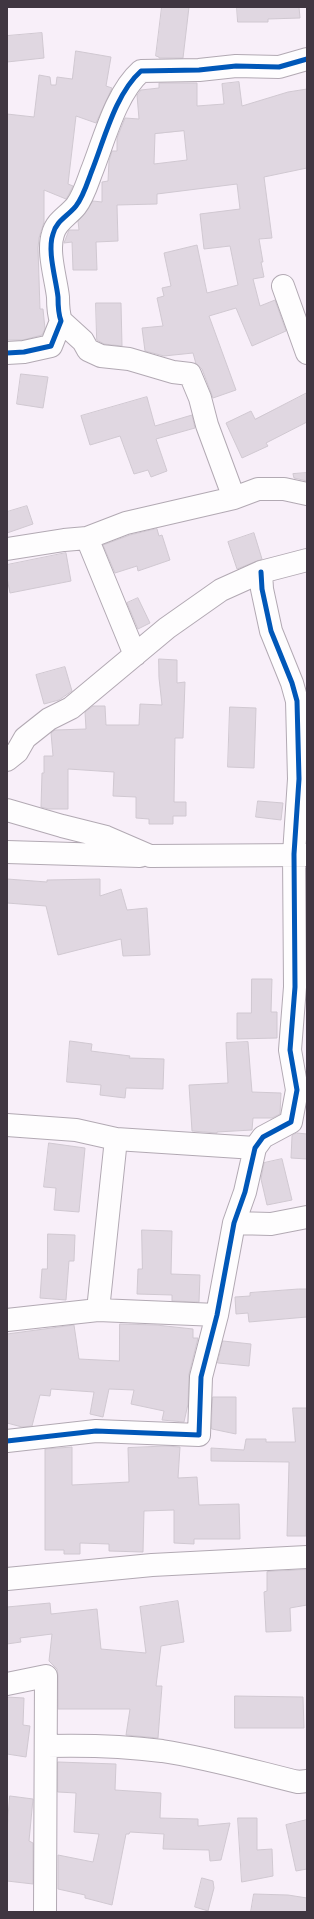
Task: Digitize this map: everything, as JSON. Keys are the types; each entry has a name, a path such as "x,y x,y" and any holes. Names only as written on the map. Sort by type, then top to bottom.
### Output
{"street":[{"path":"234,498 207,425 200,398 190,374 173,372 129,359 101,356 88,350 83,341 60,321 52,252 52,234 60,221 76,206 117,106 133,78 142,71 199,70 236,66 279,67 307,59"},
{"path":"283,286 307,353"},
{"path":"7,353 24,352 50,346 60,321"},
{"path":"7,548 87,538 126,523 234,498 258,489 284,489 307,494"},
{"path":"87,538 135,655"},
{"path":"7,760 17,752 25,738 49,719 71,708 189,611 221,590 261,572 307,560"},
{"path":"7,1441 96,1431 199,1435 201,1377 217,1315 234,1223 245,1192 255,1148 263,1137 291,1122 298,1090 290,1050 295,987 301,855 297,701 292,682 271,631 262,589 261,572"},
{"path":"7,810 106,837 150,856"},
{"path":"7,852 150,856 301,855"},
{"path":"7,1125 76,1130 116,1139 255,1148"},
{"path":"98,1310 116,1139"},
{"path":"234,1223 271,1224 307,1217"},
{"path":"7,1320 98,1310 217,1315"},
{"path":"7,1579 152,1566 307,1557"},
{"path":"7,1684 46,1676 45,1912"},
{"path":"46,1746 97,1745 162,1751 298,1782 307,1781"}],"building":[{"path":"162,7 189,7 183,58 159,58 156,56"},
{"path":"237,7 299,7 300,18 268,19 268,22 238,22"},
{"path":"42,33 44,58 7,62 7,36"},
{"path":"76,51 111,57 106,86 112,88 96,123 76,116 68,184 73,186 66,199 44,190 44,222 39,238 38,248 40,309 43,309 45,329 42,335 23,340 7,340 7,114 34,117 39,75 50,77 51,85 56,85 57,77 72,79"},
{"path":"239,82 242,106 288,92 307,89 307,168 264,177 272,238 259,239 264,277 253,279 260,306 275,300 286,331 252,346 236,308 209,316 236,390 213,398 202,369 196,364 193,353 164,356 145,351 142,328 163,326 157,298 164,296 162,288 171,286 164,253 197,245 207,293 238,285 230,246 204,249 200,214 240,209 237,184 157,194 157,204 117,205 118,241 96,242 97,270 73,270 72,242 64,243 69,230 79,230 78,221 93,201 102,202 102,182 108,181 109,161 112,151 117,151 117,138 125,118 139,119 137,95 141,90 159,88 159,83 197,83 197,106 224,104 222,84","holes":["184,131 187,160 154,164 155,134"]},
{"path":"96,303 121,303 122,346 104,344 97,340"},
{"path":"21,374 48,377 43,408 17,404"},
{"path":"307,393 307,422 266,443 268,446 242,458 226,423 251,411 255,419"},
{"path":"147,397 155,426 192,415 195,428 156,439 167,471 151,477 148,470 134,474 120,436 90,445 81,416"},
{"path":"307,473 307,481 294,478 293,474"},
{"path":"27,506 33,524 7,533 7,512"},
{"path":"157,529 159,536 162,535 170,560 138,571 137,566 115,573 103,545 130,535"},
{"path":"254,533 262,559 237,569 228,542"},
{"path":"66,553 71,581 10,593 7,578 7,565"},
{"path":"138,598 150,623 138,629 127,603"},
{"path":"159,659 177,660 177,683 185,682 183,738 175,738 174,802 186,802 186,816 173,816 173,824 149,824 149,819 136,818 136,797 113,796 114,772 68,769 68,809 49,809 41,807 44,756 53,756 51,733 55,730 86,729 85,712 93,706 105,706 106,725 139,725 140,704 162,705 159,678"},
{"path":"65,667 72,691 59,700 44,704 36,675"},
{"path":"230,707 256,708 254,768 228,767"},
{"path":"258,801 283,803 281,820 256,817"},
{"path":"7,879 47,882 47,880 100,879 100,896 121,889 127,910 147,908 150,955 123,956 121,939 58,955 46,906 7,903"},
{"path":"252,979 272,979 271,1012 277,1012 277,1038 237,1039 237,1013 251,1013"},
{"path":"70,1041 92,1044 91,1051 130,1056 129,1058 164,1059 163,1089 126,1088 125,1098 100,1095 101,1085 67,1082"},
{"path":"248,1042 252,1092 281,1093 280,1114 272,1118 253,1118 252,1130 217,1133 192,1131 189,1085 228,1083 226,1043"},
{"path":"297,1133 307,1134 307,1159 291,1158 292,1136"},
{"path":"49,1143 85,1148 79,1212 54,1210 56,1188 44,1187"},
{"path":"282,1159 292,1200 267,1205 261,1179 264,1163"},
{"path":"142,1230 172,1231 171,1274 200,1275 199,1302 172,1301 172,1295 137,1294 138,1269 142,1269"},
{"path":"48,1234 75,1235 74,1261 69,1261 66,1300 40,1298 42,1269 47,1269"},
{"path":"307,1289 307,1317 249,1322 248,1313 236,1314 235,1297 250,1296 250,1293"},
{"path":"120,1324 156,1325 193,1329 193,1338 198,1338 189,1374 188,1404 184,1422 162,1420 164,1411 131,1404 134,1390 109,1389 103,1417 90,1414 94,1392 51,1389 50,1396 40,1395 32,1426 22,1427 7,1423 7,1334 74,1325 79,1359 119,1361"},
{"path":"223,1341 251,1344 249,1366 218,1363"},
{"path":"213,1397 236,1397 236,1434 212,1429"},
{"path":"293,1408 307,1408 306,1536 287,1536 289,1462 211,1461 211,1448 244,1450 246,1439 266,1439 266,1442 295,1442"},
{"path":"166,1446 180,1447 178,1478 197,1477 199,1505 239,1504 240,1539 194,1539 194,1544 174,1543 174,1510 144,1511 143,1552 109,1551 109,1544 80,1543 80,1554 64,1554 64,1550 45,1550 45,1449 72,1447 72,1485 129,1482 128,1448"},
{"path":"307,1570 307,1605 290,1608 291,1631 266,1632 264,1592 267,1591 267,1572"},
{"path":"178,1601 184,1642 161,1646 156,1686 162,1686 158,1738 126,1735 130,1709 58,1709 57,1669 49,1661 52,1634 20,1638 21,1642 7,1644 7,1607 50,1603 51,1614 97,1609 101,1649 146,1653 140,1607"},
{"path":"235,1696 303,1697 304,1728 235,1728"},
{"path":"7,1697 24,1698 23,1725 30,1726 26,1757 7,1754"},
{"path":"58,1762 116,1764 115,1790 161,1793 160,1818 198,1819 198,1826 230,1823 221,1860 210,1861 209,1850 163,1849 164,1834 130,1832 129,1834 126,1834 112,1905 85,1898 85,1895 58,1889 58,1855 93,1862 99,1834 74,1832 76,1793 58,1792"},
{"path":"10,1796 33,1799 29,1841 33,1843 33,1884 7,1881 7,1831"},
{"path":"238,1818 257,1818 257,1850 272,1849 273,1876 242,1882"},
{"path":"307,1820 307,1869 296,1871 286,1825"},
{"path":"202,1878 213,1881 214,1888 208,1911 195,1907"},
{"path":"254,1894 288,1895 307,1898 307,1912 251,1912"}],"cycle path":[{"path":"7,353 24,352 51,346 61,321 51,257 51,241 53,234 57,226 73,210 81,199 117,105 124,92 141,71 199,70 236,66 279,67 307,59"},
{"path":"7,1441 96,1431 199,1435 201,1377 217,1315 234,1223 245,1192 255,1148 263,1137 291,1122 297,1090 290,1050 295,987 294,854 299,779 297,701 292,683 271,631 262,589 261,572"}]}
